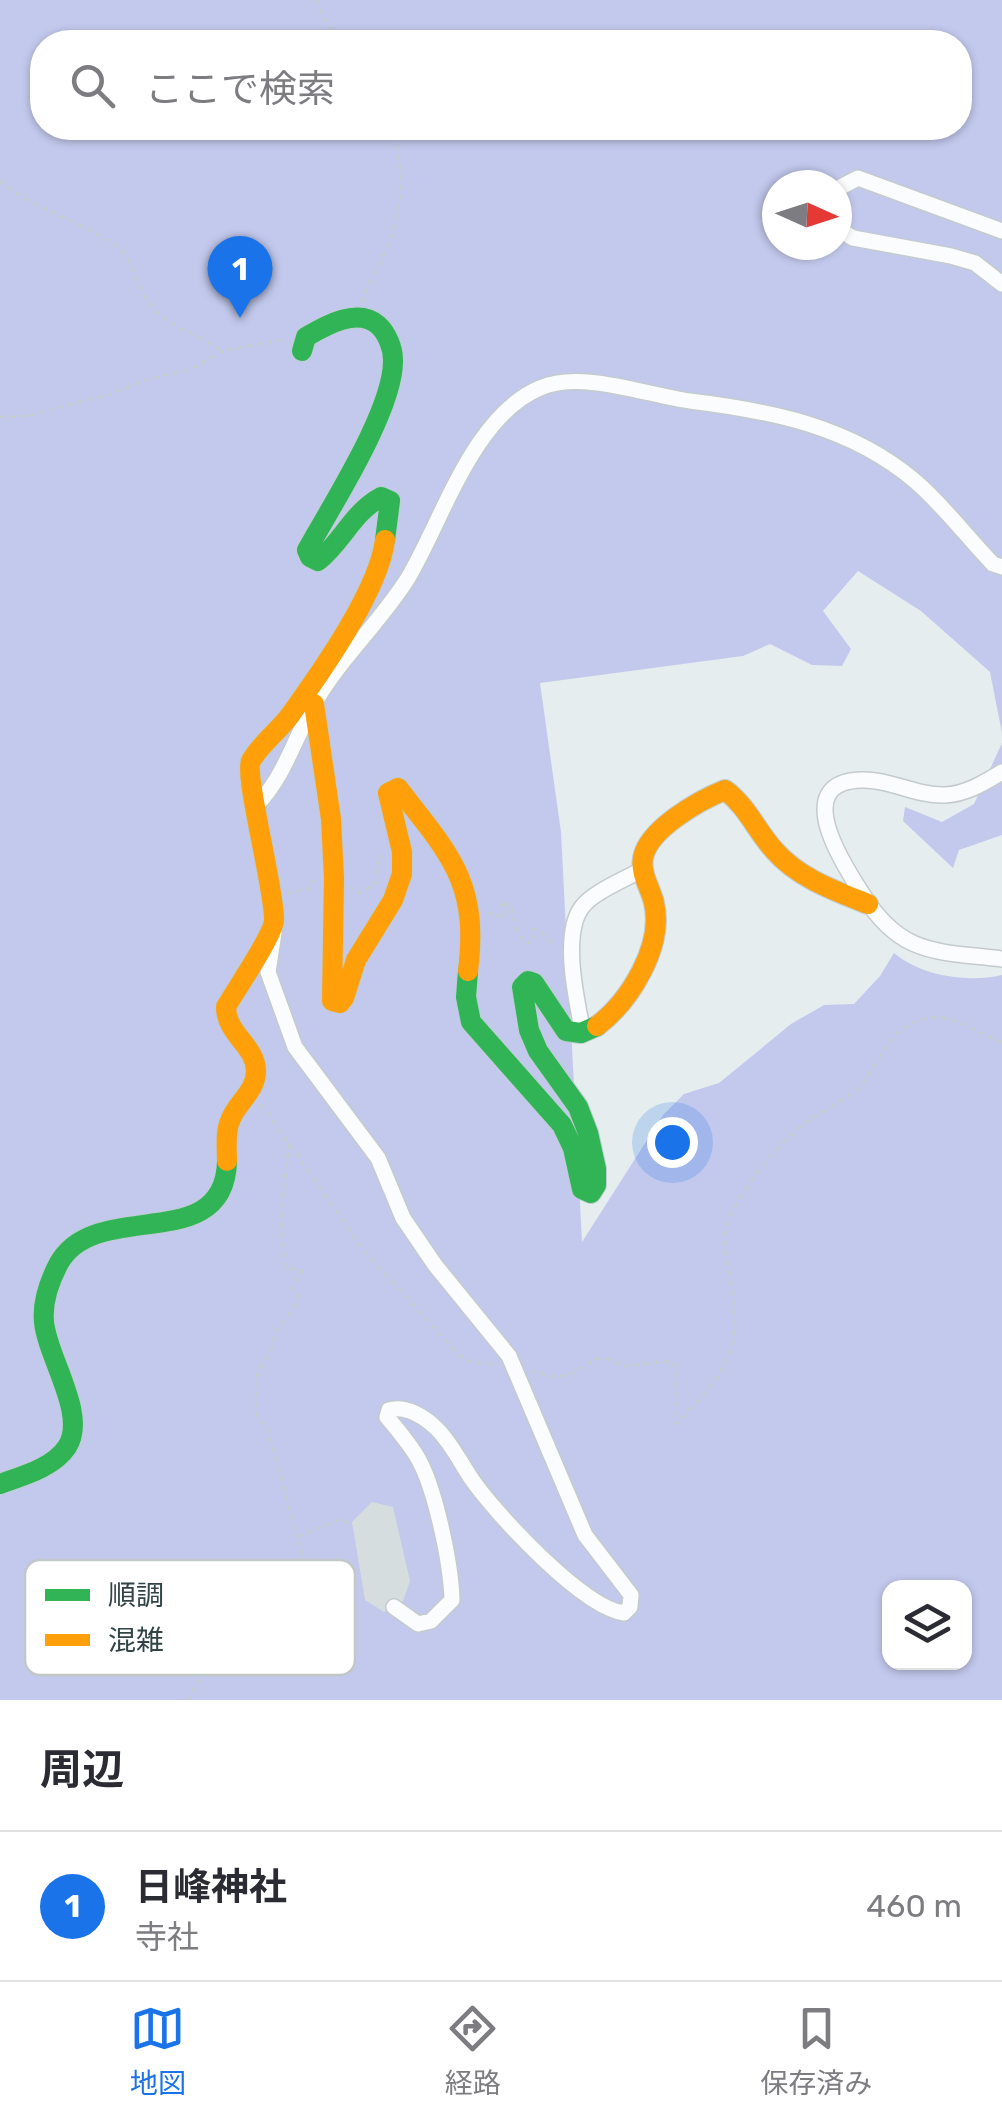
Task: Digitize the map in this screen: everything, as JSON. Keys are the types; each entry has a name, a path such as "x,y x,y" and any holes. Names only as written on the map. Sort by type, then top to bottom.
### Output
{"street":[{"path":"852,181 858,178 1002,231"},
{"path":"852,237 963,260 1002,284"},
{"path":"304,344 326,325 354,317 374,321 387,336 394,362 386,397 308,550 310,558 318,561 331,553 368,502 381,496 390,500 383,559 373,586 290,716 251,762 248,778 258,805 275,924 268,972 295,1047 378,1158 404,1218 435,1265 509,1356 585,1535 631,1596 630,1607 624,1612 612,1611 571,1582 500,1515 440,1432 426,1420 397,1408 389,1410 388,1417 418,1457 424,1474 452,1580 452,1600 431,1621 418,1624 394,1607"},
{"path":"258,805 280,778 314,704 407,579 482,437 506,412 538,388 586,382 759,410 819,426 879,454 918,483 993,564 1002,567"},
{"path":"314,704 331,819 328,890 332,1001 340,1003 347,996 355,962 402,881 404,859 387,812 388,793 398,788 468,895 465,1007 470,1022 539,1092 559,1119 572,1146 582,1190 591,1193 596,1185 588,1133 578,1107 538,1051 522,987 528,981 534,983 566,1031 584,1033 603,1022 636,978 654,939 656,910 643,868 644,854 672,823 700,798 725,790 736,797 778,856 818,884 868,904"},
{"path":"1002,772 976,788 947,795 862,780 835,789 823,816 868,904 900,938 922,949 1002,959"},
{"path":"584,1033 571,969 580,909 596,895 643,868"},
{"path":"0,1484 50,1462 66,1449 72,1436 74,1410 48,1349 43,1324 46,1292 66,1251 84,1236 202,1214 220,1195 227,1177 228,1124 251,1090 256,1070 247,1048 224,1018 226,1007 275,924"}],"path":[{"path":"315,0 331,30"},
{"path":"354,317 400,212 394,140"},
{"path":"0,181 24,200 110,241 130,259 149,303 168,321 222,351"},
{"path":"0,417 28,416 112,394 146,380 190,370 222,351 304,344"},
{"path":"302,888 312,888 312,882 328,890 347,880 354,891 361,893 376,882 379,855 391,861"},
{"path":"470,912 506,917 508,910 500,903 511,905 516,928 526,944 535,940 534,929 539,929 549,936 571,969"},
{"path":"251,1090 363,1248 460,1356 472,1362 556,1377 571,1374 596,1359 608,1358 625,1366 672,1361 676,1366 678,1424 724,1370 736,1340 725,1233 744,1193 784,1141 857,1089 884,1046 900,1031 928,1019 953,1021 1002,1042"},
{"path":"288,1141 281,1221 285,1267 302,1271 292,1288 298,1302 274,1334 272,1352 256,1377 257,1416 268,1429 305,1560"},
{"path":"297,1536 341,1519 352,1526"},
{"path":"187,1700 203,1675"}],"shaded area":[{"path":"0,0 1002,0 1002,733 990,672 921,611 858,571 823,611 851,649 842,666 812,665 770,644 743,656 540,683 561,832 582,1242 663,1115 684,1094 719,1083 791,1024 824,1005 854,1004 880,976 894,953 917,967 945,976 1002,975 1002,1700 0,1700"},
{"path":"1002,743 1002,835 959,850 953,868 903,821 905,807 942,822 974,804"},
{"path":"372,1502 393,1507 410,1581 403,1601 384,1612 365,1600 352,1522"}],"traffic: fast":[{"path":"302,351 306,337 351,318 370,320 389,341 393,360 391,380 373,430 307,550 318,561 363,511 381,497 390,501 385,540"},
{"path":"468,971 466,997 471,1022 562,1125 573,1148 582,1189 591,1193 596,1185 596,1169 588,1133 578,1107 538,1051 529,1030 522,987 528,981 534,983 566,1031 581,1033 597,1026"},
{"path":"0,1484 54,1461 67,1447 72,1434 70,1403 44,1322 47,1291 59,1263 77,1244 101,1233 183,1218 205,1208 221,1190 227,1161"}],"traffic: slow":[{"path":"227,1161 228,1126 253,1085 256,1071 251,1054 231,1025 226,1007 274,920 251,761 291,714 347,630 372,582 385,540"},
{"path":"314,704 331,819 332,1001 340,1003 344,998 356,960 393,900 402,874 402,852 388,793 398,788 457,871 469,914 468,971"},
{"path":"597,1026 632,987 654,937 654,903 642,864 647,847 676,817 725,790 774,850 794,868 868,904"}],"place":[{"name":"日峰神社","path":"240,318"}]}
